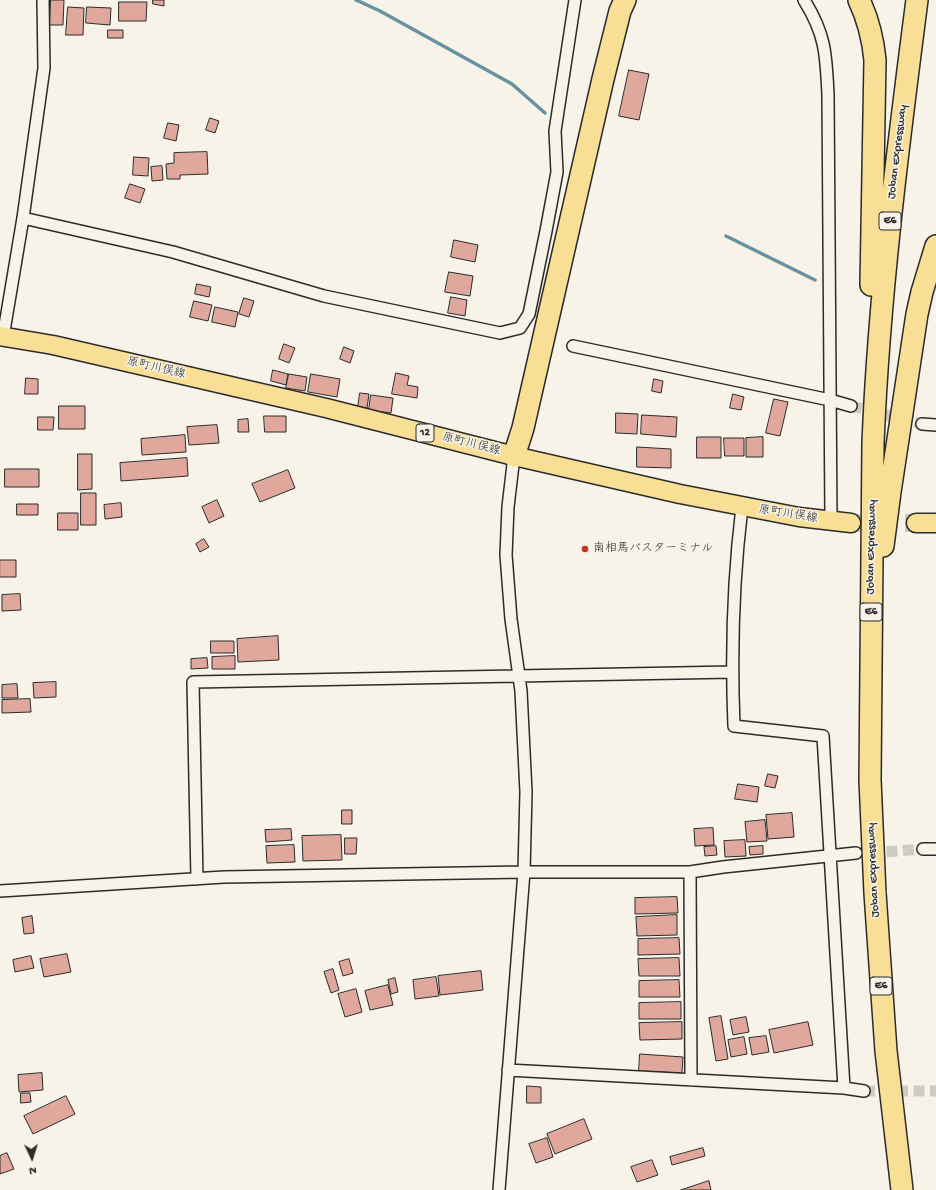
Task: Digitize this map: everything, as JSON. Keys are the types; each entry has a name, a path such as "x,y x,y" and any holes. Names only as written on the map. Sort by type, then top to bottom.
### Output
{"highway":[{"path":"514,456 514,426 609,0"},
{"path":"514,456 525,421 603,79 620,11 625,0"},
{"path":"859,0 864,9 872,35 875,60 870,341 873,443"},
{"name":"Joban Expressway","path":"902,1190 886,1052 875,893 870,780 873,443 875,390 895,171 917,0"},
{"path":"870,780 876,723 878,632 884,539 917,314 936,246"}],"main road":[{"name":"原町川俣線","path":"1,336 53,345 326,408 514,456 742,507 799,518 851,523"},
{"path":"916,523 936,523"}],"street":[{"path":"1,336 23,218 44,68 43,0"},
{"path":"23,218 173,252 324,296 500,333 520,328 529,314 557,172 555,131 575,0"},
{"path":"804,0 814,17 823,40 827,61 831,521"},
{"path":"574,346 830,400 851,406"},
{"path":"922,424 936,425"},
{"path":"499,1190 524,872 526,792 521,691 506,555 508,507 514,456"},
{"path":"742,507 736,554 732,672 734,726 823,736 844,1088"},
{"path":"197,879 193,682 732,672"},
{"path":"923,849 936,849"},
{"path":"0,891 232,877 524,872 690,872 723,867 856,853"},
{"path":"690,872 691,1080"},
{"path":"508,1070 864,1090"}],"building":[{"path":"51,0 64,0 63,25 50,25"},
{"path":"153,0 164,0 164,6 153,4"},
{"path":"119,2 147,2 146,21 119,21"},
{"path":"68,7 84,8 83,35 66,35"},
{"path":"87,7 111,8 110,25 86,23"},
{"path":"108,30 123,30 123,38 108,38"},
{"path":"629,70 649,74 639,120 619,116"},
{"path":"210,118 219,121 215,133 206,130"},
{"path":"168,123 179,125 176,141 164,138"},
{"path":"207,152 208,174 180,175 180,179 167,179 166,164 174,163 174,153"},
{"path":"134,157 149,158 148,176 133,175"},
{"path":"162,166 163,180 152,181 151,167"},
{"path":"130,184 145,189 140,203 125,198"},
{"path":"454,240 478,245 475,262 451,257"},
{"path":"449,272 473,276 470,296 445,292"},
{"path":"197,284 211,287 209,297 195,294"},
{"path":"451,297 467,300 465,316 448,313"},
{"path":"244,298 254,301 249,317 239,314"},
{"path":"194,301 212,305 208,321 190,317"},
{"path":"215,307 238,312 235,327 212,322"},
{"path":"284,344 295,348 289,363 279,359"},
{"path":"344,347 354,351 350,363 340,359"},
{"path":"273,370 288,374 286,385 271,381"},
{"path":"396,373 409,376 407,385 418,387 417,398 392,394"},
{"path":"289,374 307,377 305,391 286,388"},
{"path":"311,374 340,379 337,397 308,392"},
{"path":"26,378 38,379 38,394 25,394"},
{"path":"654,379 663,381 661,393 652,391"},
{"path":"360,393 369,394 367,408 358,407"},
{"path":"733,394 744,397 741,410 730,408"},
{"path":"371,395 393,398 391,413 369,410"},
{"path":"774,399 788,402 780,436 766,433"},
{"path":"59,406 85,406 85,429 59,429"},
{"path":"616,413 638,414 637,434 616,433"},
{"path":"642,415 677,417 676,437 641,434"},
{"path":"264,416 286,416 286,432 265,432"},
{"path":"38,417 54,417 53,430 38,430"},
{"path":"248,419 249,432 238,432 238,420"},
{"path":"217,425 219,443 189,445 187,427"},
{"path":"185,435 186,452 142,455 141,439"},
{"path":"697,437 721,437 721,458 697,458"},
{"path":"763,437 763,457 746,457 746,438"},
{"path":"724,438 744,438 744,456 725,456"},
{"path":"637,447 671,449 671,468 637,467"},
{"path":"78,454 92,454 92,489 78,490"},
{"path":"187,458 188,476 121,481 120,463"},
{"path":"5,469 39,469 39,487 5,487"},
{"path":"288,470 295,488 260,502 252,484"},
{"path":"81,493 96,493 96,525 81,525"},
{"path":"217,500 224,516 209,523 202,507"},
{"path":"121,503 122,517 105,519 104,505"},
{"path":"17,504 38,504 38,515 17,515"},
{"path":"58,513 78,513 78,530 58,530"},
{"path":"204,539 209,547 200,552 196,544"},
{"path":"0,560 16,560 16,577 0,577"},
{"path":"20,594 21,610 2,611 2,595"},
{"path":"278,636 279,660 238,662 237,639"},
{"path":"211,641 234,641 234,653 211,653"},
{"path":"235,656 235,669 212,669 212,657"},
{"path":"207,658 208,668 191,669 191,659"},
{"path":"56,682 56,697 34,698 33,683"},
{"path":"17,684 18,698 2,698 2,685"},
{"path":"30,699 31,712 2,713 2,700"},
{"path":"768,774 778,776 775,788 765,786"},
{"path":"738,784 759,787 757,802 735,799"},
{"path":"342,810 352,810 352,824 342,824"},
{"path":"792,813 794,837 768,839 766,815"},
{"path":"765,820 767,841 747,842 745,822"},
{"path":"713,828 714,845 695,846 694,829"},
{"path":"291,829 292,840 266,842 265,830"},
{"path":"341,835 342,860 303,861 302,836"},
{"path":"345,838 357,838 356,854 345,854"},
{"path":"745,840 746,856 725,857 724,841"},
{"path":"294,845 295,862 267,863 266,846"},
{"path":"716,846 717,855 705,856 704,847"},
{"path":"763,846 763,854 750,855 749,847"},
{"path":"677,897 678,913 635,914 635,898"},
{"path":"677,915 677,935 637,936 636,917"},
{"path":"32,916 34,933 24,934 22,918"},
{"path":"679,938 680,954 638,955 638,939"},
{"path":"67,954 71,972 44,977 40,959"},
{"path":"31,956 34,968 15,972 13,960"},
{"path":"679,958 680,976 639,976 638,959"},
{"path":"349,959 353,973 343,976 339,962"},
{"path":"333,969 339,990 331,993 324,972"},
{"path":"481,971 483,990 440,995 438,976"},
{"path":"436,977 439,996 415,999 413,980"},
{"path":"395,978 398,992 391,994 388,980"},
{"path":"679,980 680,997 639,997 639,981"},
{"path":"388,985 393,1005 370,1010 365,991"},
{"path":"356,989 362,1012 345,1017 338,994"},
{"path":"681,1002 681,1019 639,1019 639,1003"},
{"path":"721,1016 728,1059 716,1061 709,1018"},
{"path":"746,1017 749,1032 733,1035 730,1020"},
{"path":"682,1022 682,1039 640,1040 639,1023"},
{"path":"808,1022 813,1045 774,1053 769,1030"},
{"path":"766,1036 769,1052 752,1055 749,1038"},
{"path":"744,1037 747,1054 731,1057 728,1040"},
{"path":"640,1054 683,1057 682,1073 639,1071"},
{"path":"42,1073 43,1090 19,1092 18,1075"},
{"path":"527,1086 541,1087 541,1103 527,1103"},
{"path":"21,1093 30,1093 31,1102 21,1103"},
{"path":"66,1096 75,1114 33,1134 24,1116"},
{"path":"584,1119 592,1139 555,1154 547,1134"},
{"path":"547,1138 553,1157 536,1163 529,1144"},
{"path":"703,1148 705,1156 672,1165 670,1157"},
{"path":"7,1153 14,1169 0,1174 0,1156"},
{"path":"652,1160 658,1175 637,1182 631,1167"},
{"path":"709,1181 711,1190 681,1190"}],"waterway":[{"path":"356,0 380,11 512,84 545,113"},
{"path":"726,236 815,280"}],"tunnel":[{"path":"851,406 922,424"},
{"path":"851,523 916,523"},
{"path":"870,853 923,849"},
{"path":"864,1091 936,1091"}],"place":[{"name":"南相馬バスターミナル","path":"585,549"}]}
